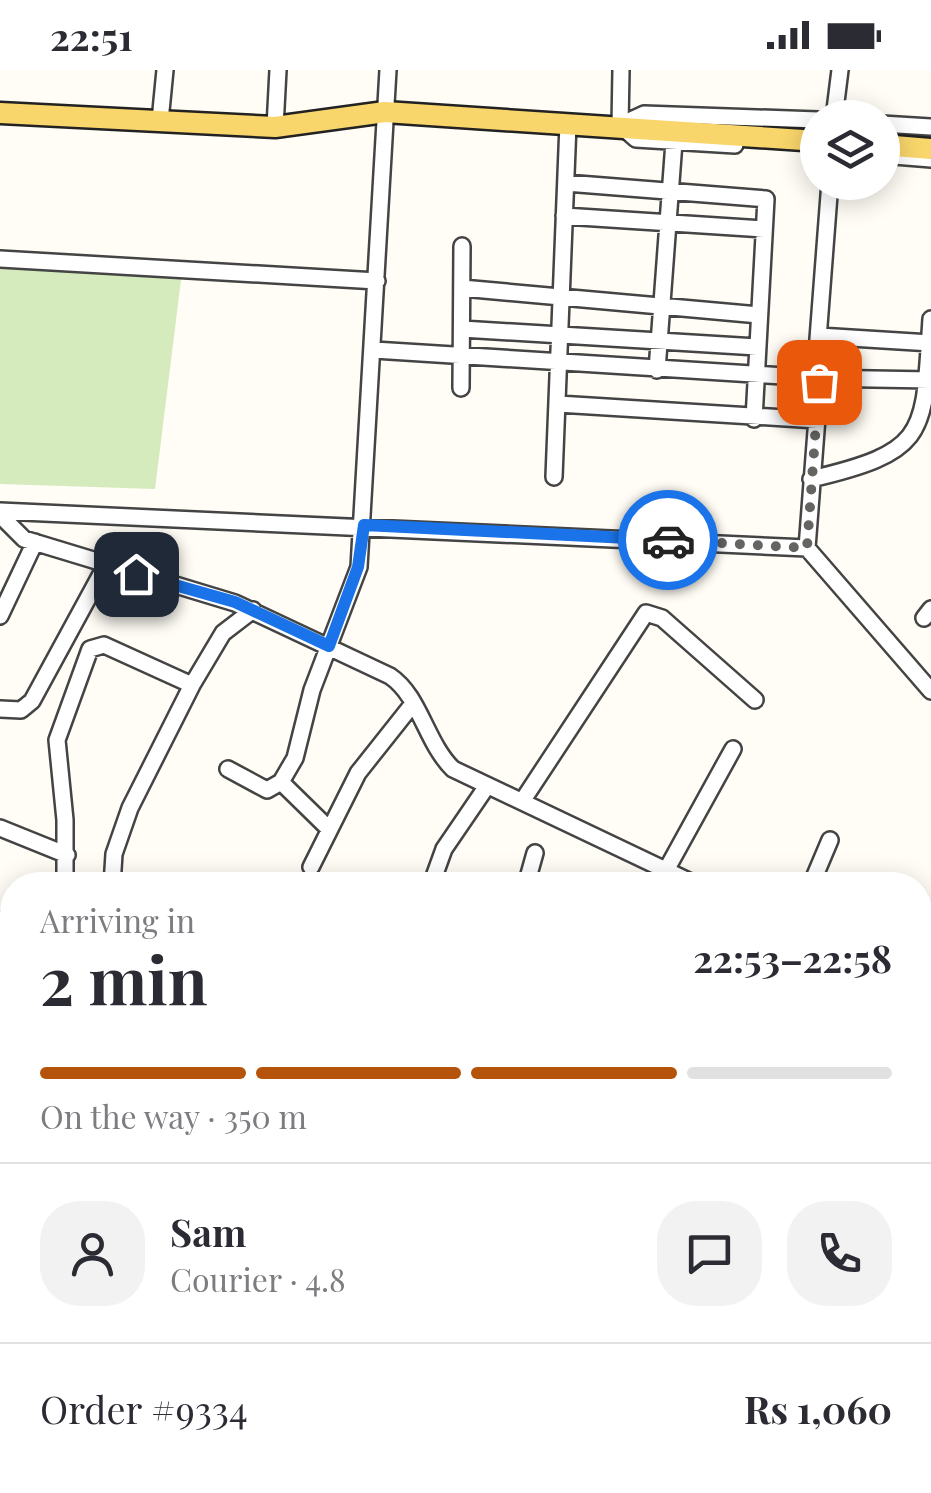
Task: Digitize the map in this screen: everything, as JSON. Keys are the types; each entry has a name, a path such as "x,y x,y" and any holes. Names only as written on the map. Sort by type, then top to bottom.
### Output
{"main road":[{"path":"0,113 275,126 385,112 800,139"},
{"path":"900,147 931,149"}],"street":[{"path":"160,121 165,70"},
{"path":"275,126 278,70"},
{"path":"228,770 260,789 274,788 281,782 295,758 312,690 358,567 364,525 388,70"},
{"path":"620,126 621,70"},
{"path":"836,100 840,70"},
{"path":"620,126 644,114 800,119"},
{"path":"554,478 568,124"},
{"path":"900,125 931,128"},
{"path":"620,126 636,139 800,149"},
{"path":"657,370 674,142"},
{"path":"900,157 931,160"},
{"path":"566,183 766,199 754,419"},
{"path":"829,200 807,548 931,691"},
{"path":"564,216 764,229"},
{"path":"460,388 462,246"},
{"path":"0,259 378,281"},
{"path":"462,288 759,315"},
{"path":"811,479 861,468 910,437 923,412 929,380 931,319"},
{"path":"462,329 757,347"},
{"path":"819,336 930,343"},
{"path":"374,350 559,365 929,380"},
{"path":"558,404 817,420"},
{"path":"0,513 364,525 807,548"},
{"path":"0,513 15,534 254,610 399,682 442,759 452,769 524,800 652,872"},
{"path":"0,616 35,542"},
{"path":"1,712 22,710 32,701 106,565"},
{"path":"113,872 114,854 130,808 192,685 223,633 254,610"},
{"path":"524,800 639,617 646,613 662,618 755,700"},
{"path":"66,872 57,740 90,649 104,646 192,685"},
{"path":"311,867 358,773 412,706"},
{"path":"664,872 733,749"},
{"path":"281,782 329,829"},
{"path":"436,872 444,849 487,786"},
{"path":"0,828 67,855"},
{"path":"816,872 830,840"},
{"path":"530,872 535,854"}],"green space":[{"path":"0,250 183,264 155,489 0,484"}],"way so far":[{"path":"668,540 807,548 819,382"}],"route":[{"path":"136,574 235,602 329,646 358,567 364,525 668,540"}]}
